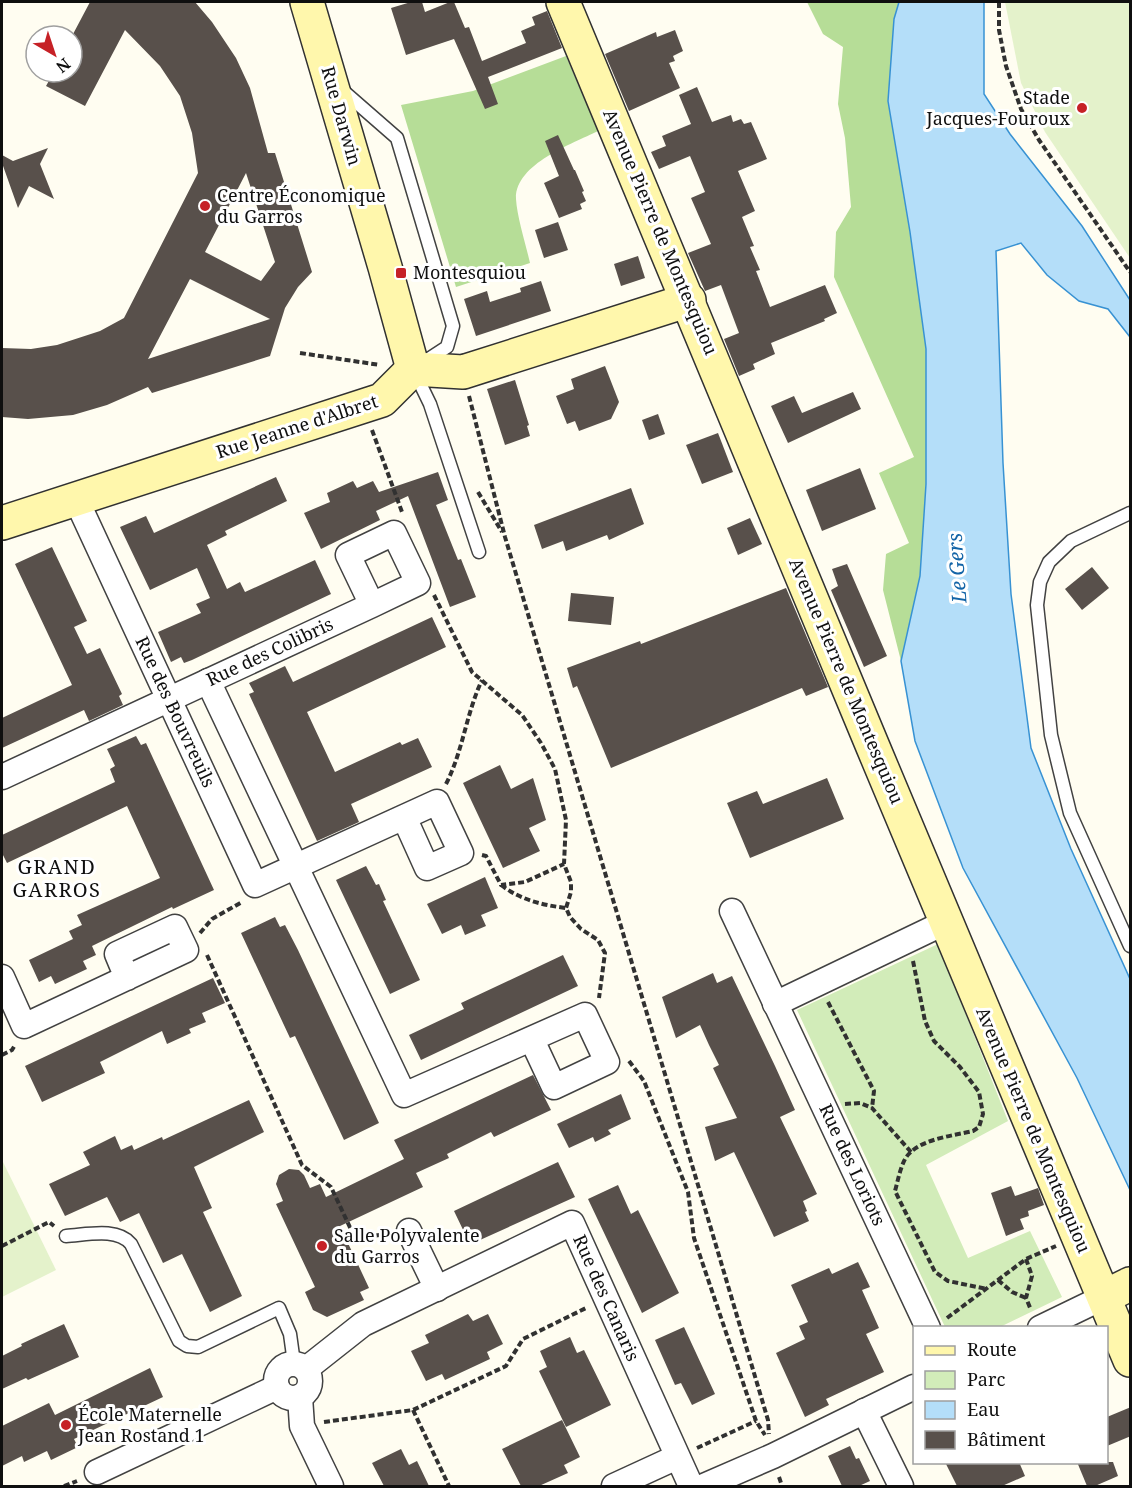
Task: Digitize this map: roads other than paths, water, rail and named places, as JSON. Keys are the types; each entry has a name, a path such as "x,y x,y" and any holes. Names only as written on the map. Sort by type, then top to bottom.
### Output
{"street":[{"name":"Rue Darwin","path":"307,2 413,369"},
{"name":"Avenue Pierre de Montesquiou","path":"563,2 1078,1237 1117,1291 1131,1360"},
{"path":"413,369 463,372 688,300"},
{"name":"Rue Jeanne d'Albret","path":"2,523 382,400 413,369"},
{"name":"Rue des Bouvreuils","path":"76,499 255,885 296,866"},
{"name":"Rue des Colibris","path":"2,777 418,583 394,533 348,555 372,604"},
{"path":"208,681 404,1095 532,1040"},
{"path":"296,866 437,802 460,853 428,868 404,817"},
{"name":"Rue des Loriots","path":"732,911 824,1106 936,1324"},
{"path":"775,1004 946,922"},
{"path":"2,977 24,1026 128,978 117,954 175,927 186,950"},
{"name":"Rue des Canaris","path":"300,1366 363,1324 572,1223 691,1486"},
{"path":"409,1231 437,1288"},
{"path":"1037,1323 1117,1291"},
{"path":"300,1366 311,1382 309,1388 300,1397 286,1397 277,1387 276,1380 281,1368 300,1366"},
{"path":"97,1472 277,1387"},
{"path":"704,1486 913,1388"},
{"path":"300,1397 302,1425 331,1486"},
{"path":"864,1411 901,1486"},
{"path":"614,1486 678,1457"}],"lane":[{"path":"330,79 397,138 453,326 447,347 413,369 430,404 479,552"},
{"path":"1131,513 1071,541 1049,562 1040,582 1037,605 1051,735 1070,813 1131,946"},
{"path":"66,1236 115,1234 126,1238 179,1341 187,1346 198,1347 279,1308 300,1366"}],"water":[{"name":"Le Gers","path":"899,2 984,2 984,94 1010,134 1082,226 1130,300 1130,337 1108,309 1079,301 1047,275 1021,243 996,251 1003,463 1011,594 1031,748 1071,849 1130,979 1130,1190 1077,1078 963,868 915,741 901,661 920,576 926,484 926,349 910,232 888,101 894,19"}],"place":[{"name":"Stade Jacques-Fouroux","path":"1082,108"},
{"name":"Centre Économique du Garros","path":"205,206"},
{"name":"Montesquiou","path":"401,273"},
{"name":"Salle Polyvalente du Garros","path":"322,1246"},
{"name":"École Maternelle Jean Rostand 1","path":"66,1425"}],"district":[{"name":"GRAND GARROS","path":"57,878"}]}
